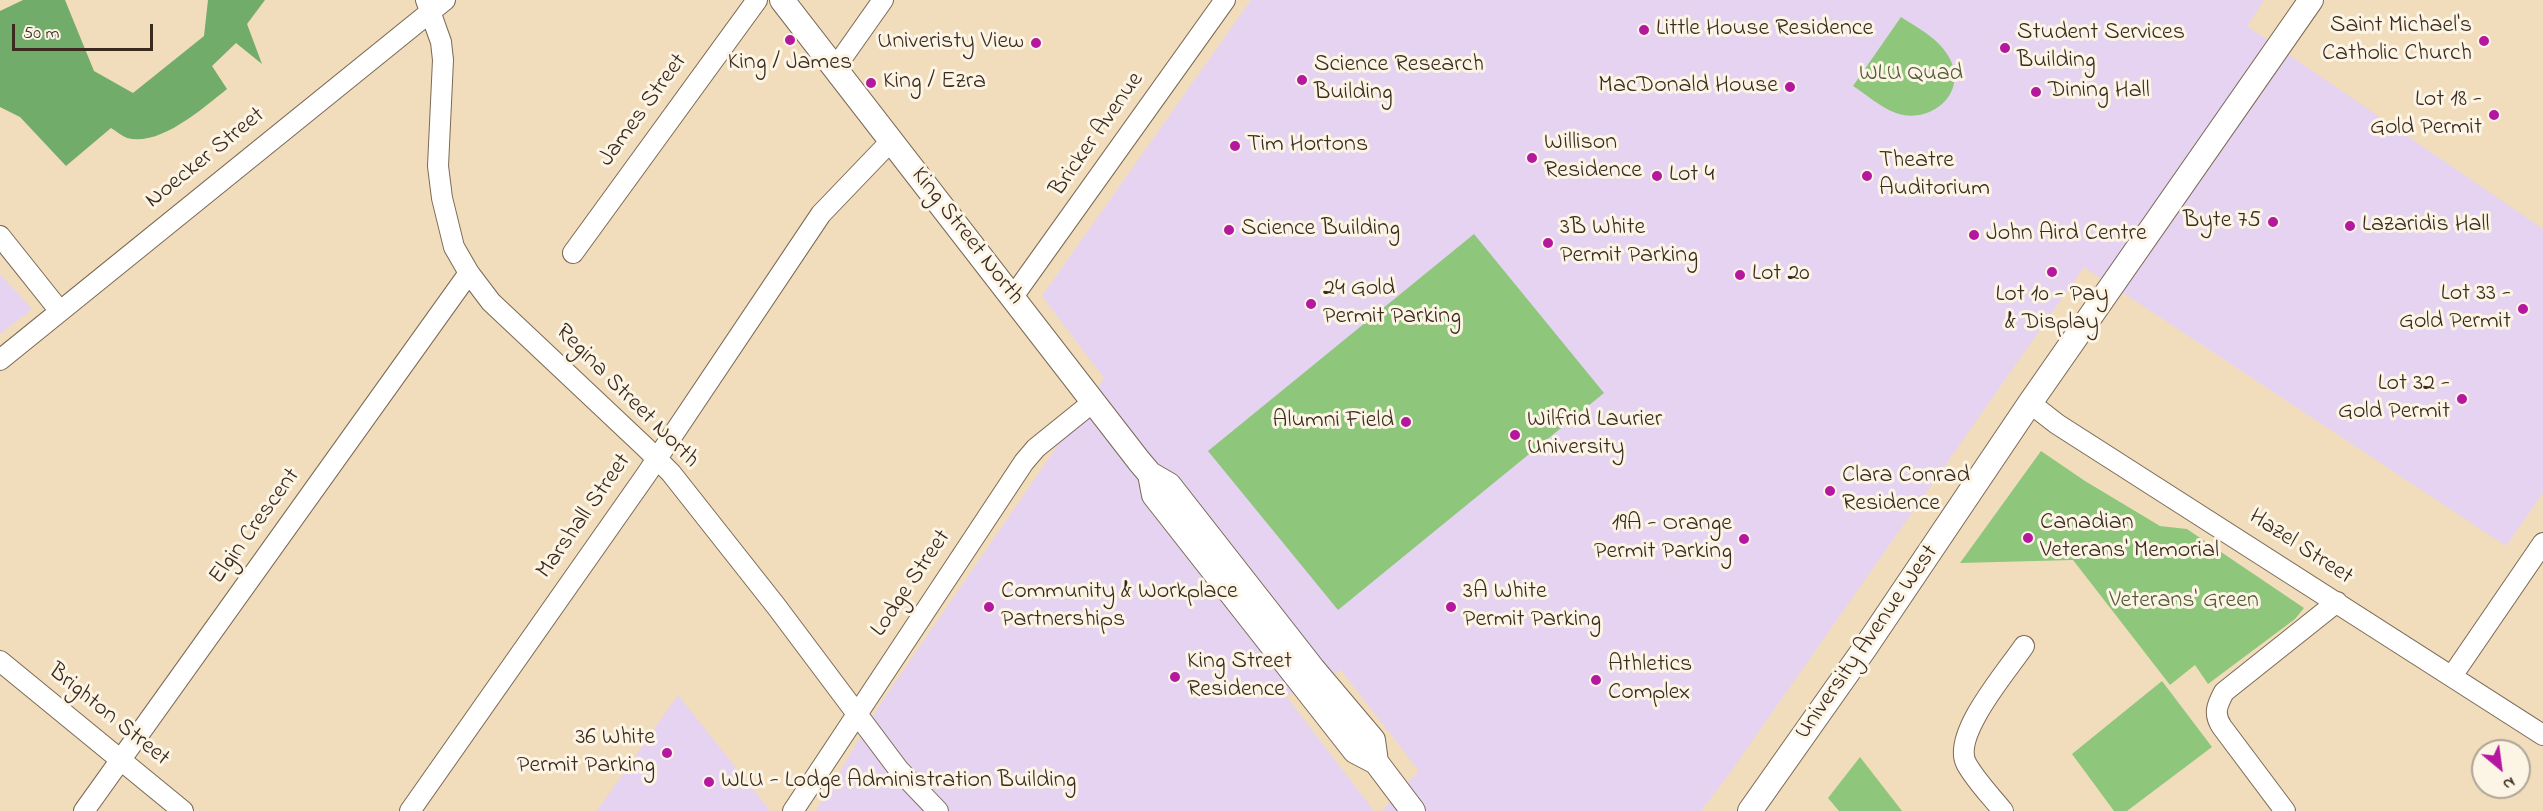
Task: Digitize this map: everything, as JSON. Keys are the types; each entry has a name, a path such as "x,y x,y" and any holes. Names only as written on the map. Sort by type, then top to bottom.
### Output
{"main road":[{"name":"King Street North","path":"782,0 1150,474 1154,495 1355,751 1376,762 1413,811"},
{"name":"University Avenue West","path":"1750,811 1865,648 2030,403 2311,0"}],"street":[{"name":"James Street","path":"573,253 757,0"},
{"path":"834,68 883,0"},
{"name":"Bricker Avenue","path":"1012,298 1225,0"},
{"name":"Regina Street North","path":"433,4 443,60 438,166 442,198 454,247 469,273 491,302 656,457 776,606 899,770 938,811"},
{"name":"Noecker Street","path":"0,360 433,4"},
{"name":"Marshall Street","path":"410,811 656,457 821,214 891,141"},
{"path":"0,236 59,310"},
{"name":"Elgin Crescent","path":"84,811 469,273"},
{"name":"Lodge Street","path":"793,811 1024,462 1036,448 1093,402"},
{"name":"Hazel Street","path":"2030,403 2057,424 2543,735"},
{"path":"2452,676 2543,543"},
{"path":"2285,811 2222,728 2216,718 2216,710 2224,692 2337,602"},
{"path":"2002,811 1966,762 1963,747 1968,728 2024,646"},
{"name":"Brighton Street","path":"0,660 183,811"}],"shaded area":[{"name":"Wilfrid Laurier University","path":"1251,0 2264,0 2247,26 2543,229 2543,493 2506,546 2084,267 1701,811 1382,811 1419,771 1341,670 1286,696 1374,811 816,811 881,703 1104,378 1042,296"},
{"path":"0,274 32,309 0,334"},
{"path":"678,695 768,808 770,811 597,811"}],"green space":[{"path":"23,0 65,0 94,71 133,93 204,36 208,0 265,0 247,24 262,64 236,43 212,66 227,89 194,115 153,137 127,138 111,128 66,166 20,117 0,107 0,11"},
{"name":"WLU Quad","path":"1901,17 1941,46 1950,59 1954,72 1954,84 1950,95 1942,104 1921,115 1909,116 1890,111 1853,86"},
{"name":"Alumni Field","path":"1474,234 1604,393 1338,610 1208,451"},
{"name":"Veterans' Green","path":"2041,451 2085,481 2160,526 2187,529 2304,608 2295,619 2208,684 2195,665 2170,685 2073,560 1960,563"},
{"path":"2162,681 2212,747 2127,811 2114,811 2072,754"},
{"path":"1860,757 1902,811 1839,811 1828,798"}],"place":[{"name":"Little House Residence","path":"1644,30"},
{"name":"King / James","path":"790,40"},
{"name":"Saint Michael's Catholic Church","path":"2484,41"},
{"name":"Univeristy View","path":"1036,43"},
{"name":"Student Services Building","path":"2005,48"},
{"name":"Science Research Building","path":"1302,80"},
{"name":"King / Ezra","path":"871,83"},
{"name":"MacDonald House","path":"1790,87"},
{"name":"Dining Hall","path":"2036,92"},
{"name":"Lot 18 - Gold Permit","path":"2494,115"},
{"name":"Tim Hortons","path":"1235,146"},
{"name":"Willison Residence","path":"1532,158"},
{"name":"Lot 4","path":"1657,176"},
{"name":"Theatre Auditorium","path":"1867,176"},
{"name":"Byte 75","path":"2273,222"},
{"name":"Lazaridis Hall","path":"2350,226"},
{"name":"Science Building","path":"1229,230"},
{"name":"John Aird Centre","path":"1974,235"},
{"name":"3B White Permit Parking","path":"1548,243"},
{"name":"Lot 10 - Pay & Display","path":"2052,272"},
{"name":"Lot 20","path":"1740,275"},
{"name":"24 Gold Permit Parking","path":"1311,304"},
{"name":"Lot 33 - Gold Permit","path":"2523,309"},
{"name":"Lot 32 - Gold Permit","path":"2462,399"},
{"name":"Alumni Field","path":"1406,422"},
{"name":"Wilfrid Laurier University","path":"1515,435"},
{"name":"Clara Conrad Residence","path":"1830,491"},
{"name":"Canadian Veterans' Memorial","path":"2028,538"},
{"name":"19A - Orange Permit Parking","path":"1744,539"},
{"name":"Community & Workplace Partnerships","path":"989,607"},
{"name":"3A White Permit Parking","path":"1451,607"},
{"name":"King Street Residence","path":"1175,677"},
{"name":"Athletics Complex","path":"1596,680"},
{"name":"36 White Permit Parking","path":"667,753"},
{"name":"WLU - Lodge Administration Building","path":"709,782"}]}
